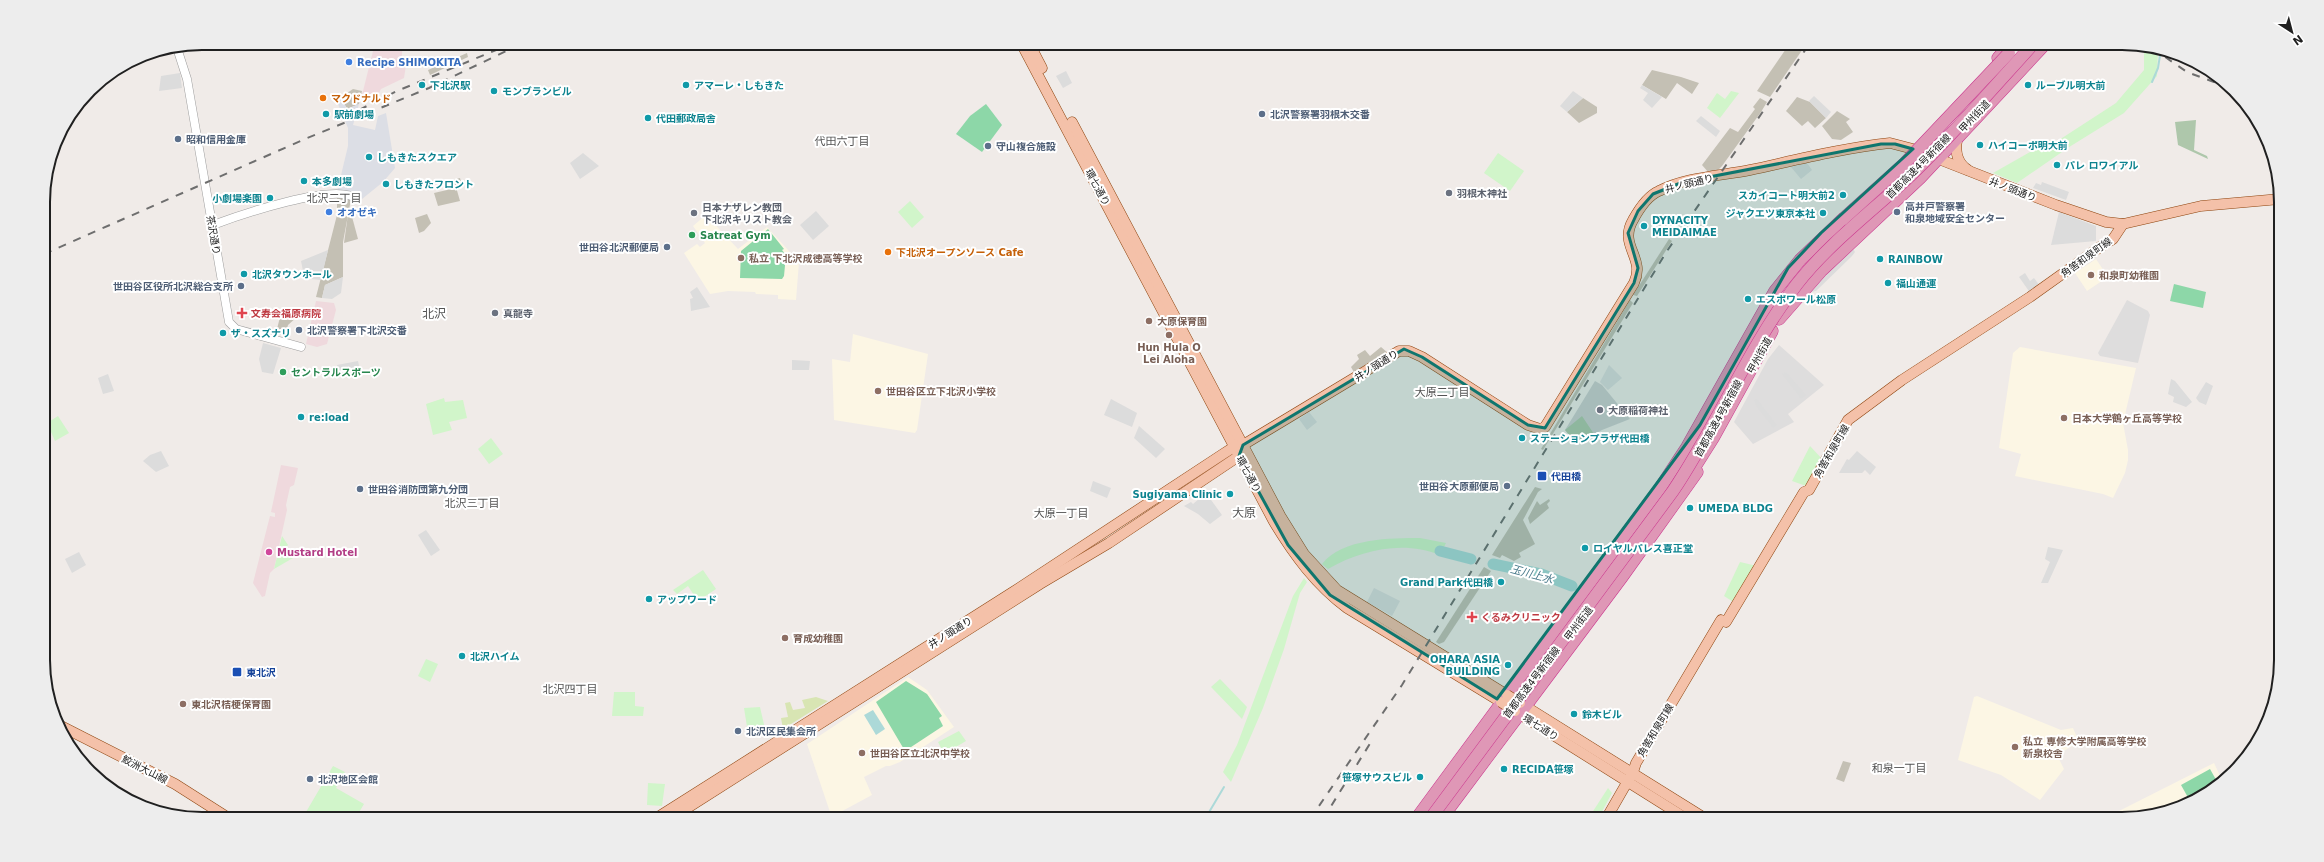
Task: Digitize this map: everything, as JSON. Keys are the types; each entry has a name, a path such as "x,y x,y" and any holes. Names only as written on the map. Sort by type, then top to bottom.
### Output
{"highway":[{"path":"1764,309 1779,280 1806,247 1913,150 2008,50"},
{"name":"甲州街道","path":"1421,812 1656,494 1700,425 1764,309 1800,260 1842,219 1905,163 2008,50"},
{"name":"首都高速4号新宿線","path":"1426,812 1667,487 1702,431 1764,320 1791,279 1824,243 1908,166 2017,50"},
{"name":"首都高速4号新宿線","path":"1435,812 1673,492 1709,435 1762,337 1798,284 1830,248 1914,172 2027,50"},
{"name":"甲州街道","path":"1439,812 1690,475 1713,438 1779,319 1816,270 1854,232 1918,175 2035,50"},
{"path":"1779,319 1837,254 1899,198 1939,159 2040,50"},
{"path":"1414,812 1502,697 1700,425"},
{"path":"1446,812 1520,709 1688,487 1707,454 1713,438"}],"main road":[{"name":"環七通り","path":"1025,50 1239,446 1294,540 1323,576 1353,601 1502,697 1618,776 1624,787 1638,789 1676,812"},
{"name":"環七通り","path":"1033,50 1239,446"},
{"path":"1957,140 1957,154 1961,164 1977,175"},
{"name":"井ノ頭通り","path":"666,812 1013,592 1162,493 1239,446 1404,350 1422,357 1528,425 1540,429 1544,428 1550,422 1634,283 1638,268 1628,242 1628,233 1638,211 1653,194 1683,182 1881,144 1895,144 2106,222 2123,224 2201,206 2274,200"},
{"name":"角筈和泉町線","path":"1631,767 1721,620 1726,622 1804,492 1809,490 1848,420 1902,380 2030,297 2112,238 2123,224"},
{"path":"1239,446 1239,456"},
{"name":"環七通り","path":"1239,456 1288,545 1330,595 1356,614 1502,697"},
{"name":"井ノ頭通り","path":"681,812 1040,584 1109,543 1239,456"},
{"path":"1162,493 1185,485 1188,486 1188,491"},
{"name":"環七通り","path":"1520,709 1631,767 1647,780 1695,812"},
{"name":"鮫洲大山線","path":"67,729 175,784 219,812"},
{"path":"1610,812 1624,787 1631,767"}],"street":[{"name":"茶沢通り","path":"178,52 187,78 226,309 231,325 236,329 301,347"},
{"path":"212,225 308,196 335,193 353,196 356,199"}],"highlighted area":[{"path":"1881,144 1895,144 1913,149 1821,233 1788,268 1700,425 1497,699 1330,595 1288,545 1239,456 1243,445 1404,349 1422,357 1528,425 1545,428 1634,283 1638,268 1628,233 1638,211 1653,194 1683,182"}],"shaded area":[{"path":"373,50 402,50 401,64 406,65 404,78 381,89 379,93 362,95"},
{"path":"1785,50 1802,50 1770,97 1757,91"},
{"path":"467,53 468,57 430,75 428,70"},
{"path":"1652,70 1699,83 1692,94 1677,83 1666,99 1642,85"},
{"path":"1066,71 1072,83 1063,88 1056,76"},
{"path":"180,73 182,88 159,91 161,76"},
{"path":"1642,85 1662,97 1652,108 1643,100 1648,93 1640,88"},
{"path":"353,89 362,91 359,104 347,109 341,97"},
{"path":"1573,91 1583,98 1567,112 1560,106"},
{"name":"しもきたスクエア","path":"342,95 341,97 347,109 359,104 353,125 375,130 378,116 386,113 395,168 383,182 362,199 360,195 337,192 348,146 348,128 336,99"},
{"path":"1814,96 1831,112 1826,118 1809,101"},
{"path":"1797,97 1810,102 1826,118 1815,128 1808,121 1802,126 1786,111"},
{"path":"1583,98 1597,107 1597,113 1579,123 1567,112"},
{"path":"1760,98 1767,102 1761,112 1722,166 1717,171 1709,173 1702,165 1730,128 1738,132 1755,109 1753,107"},
{"path":"1837,111 1850,119 1846,122 1853,132 1841,140 1832,139 1822,126"},
{"path":"1701,116 1720,131 1716,137 1696,121"},
{"path":"583,153 599,166 580,179 570,163"},
{"path":"1807,163 1812,170 1801,179 1791,167"},
{"path":"460,178 462,185 456,187 460,201 438,206 434,193 447,190 445,182"},
{"path":"2042,182 2069,192 2066,200 2033,188 2036,183 2041,185"},
{"path":"337,196 351,199 343,242 343,277 325,285 322,298 316,297 337,215"},
{"path":"816,211 829,226 813,240 800,225"},
{"path":"2059,212 2096,226 2096,241 2051,245"},
{"path":"351,213 358,239 344,243 348,214"},
{"path":"427,214 431,223 424,231 419,233 415,218"},
{"name":"私立 下北沢成徳高等学校","path":"706,215 738,249 767,227 799,262 796,300 778,299 778,295 756,294 755,292 728,291 710,294 684,253 697,244 700,247 705,243 693,226"},
{"path":"1669,239 1672,241 1637,296 1633,295"},
{"path":"1852,247 1855,252 1852,256 1816,291 1810,292"},
{"path":"328,250 321,280 311,279 308,273 304,276 301,261"},
{"name":"和泉町幼稚園","path":"2096,259 2108,277 2087,291 2075,273"},
{"path":"2025,273 2030,281 2034,278 2040,286 2031,294 2019,277"},
{"path":"343,277 341,293 332,299 322,298 325,285"},
{"path":"697,287 710,307 691,311 690,299 693,298 690,292"},
{"path":"1630,300 1633,303 1543,450 1541,449"},
{"path":"2127,300 2148,311 2150,315 2138,363 2100,356 2098,353"},
{"path":"316,301 334,303 336,310 327,344 317,347 306,344"},
{"path":"296,312 297,317 288,325 285,336 276,333 280,317"},
{"name":"世田谷区立下北沢小学校","path":"853,334 928,354 917,430 915,433 834,420 832,359 850,362"},
{"path":"263,343 281,348 273,374 262,372 259,359"},
{"path":"1779,345 1824,385 1788,414 1794,422 1753,444 1734,422 1768,359"},
{"path":"1381,347 1388,353 1355,374 1351,367 1359,359 1357,355 1365,350 1370,356"},
{"name":"日本大学鶴ヶ丘高等学校","path":"2020,347 2136,368 2123,423 2128,450 2128,460 2125,473 2113,498 2103,494 2015,476 2021,454 1999,448 2013,353"},
{"path":"792,360 810,361 809,370 792,370"},
{"path":"358,361 360,370 339,375 337,365"},
{"path":"1609,365 1622,378 1608,390 1600,382"},
{"path":"1786,372 1806,395 1801,399 1782,374"},
{"path":"108,374 114,391 103,394 98,378"},
{"path":"2171,379 2175,381 2192,402 2186,407 2173,402 2174,397 2168,394"},
{"name":"大原稲荷神社","path":"1595,381 1602,385 1630,419 1602,430 1577,444 1565,430"},
{"path":"2206,382 2213,386 2206,405 2199,402 2196,398"},
{"path":"1111,399 1137,413 1132,427 1104,415"},
{"path":"1757,399 1777,425 1773,428 1757,407 1754,400"},
{"path":"1309,412 1317,422 1307,430 1299,419"},
{"path":"1139,426 1165,449 1156,458 1134,438"},
{"path":"161,451 169,466 156,472 143,461 150,455"},
{"path":"1857,451 1876,467 1870,475 1865,470 1862,473 1839,473 1847,459 1849,460"},
{"path":"281,465 298,468 294,485 290,487 286,505 287,510 274,569 270,573 265,596 262,597 253,583 270,516 275,517 275,513 271,512"},
{"path":"1093,481 1111,488 1107,498 1090,491"},
{"path":"1535,487 1542,489 1538,492 1523,520 1535,544 1519,553 1521,557 1514,561 1502,555 1500,558 1492,555"},
{"path":"1206,493 1222,515 1210,524 1198,514 1184,506 1191,502 1193,504"},
{"path":"1549,499 1550,501 1547,504 1549,508 1530,524 1528,518 1537,501 1540,505"},
{"path":"426,530 440,550 431,556 418,535"},
{"path":"2048,547 2063,550 2048,583 2041,583 2050,562 2045,559"},
{"path":"79,552 86,565 72,573 65,559"},
{"path":"1484,567 1491,571 1444,642 1439,644 1436,642"},
{"path":"1374,588 1400,601 1392,616 1367,602"},
{"name":"世田谷区立北沢中学校","path":"908,677 927,690 954,727 900,762 886,766 864,777 872,795 840,812 830,812 807,744"},
{"name":"私立 専修大学附属高等学校 新泉校舎","path":"1977,696 2061,730 2073,728 2079,742 2057,755 2064,769 2040,800 2001,775 1958,760 1974,697"},
{"path":"1843,761 1851,763 1844,782 1836,779"},
{"path":"2214,763 2220,776 2198,792 2171,804 2141,811 2117,812"}],"green space":[{"path":"2144,52 2158,54 2157,76 2124,113 2066,149 2059,140 2116,103 2144,70"},
{"path":"1731,91 1739,93 1720,118 1707,108 1717,93 1725,99"},
{"path":"986,104 1002,125 982,152 956,134 970,116"},
{"path":"2196,120 2194,150 2207,156 2208,159 2178,145 2175,122"},
{"path":"2053,139 2062,152 2017,183 1993,173"},
{"path":"1498,153 1524,171 1510,191 1484,173"},
{"path":"910,201 924,217 912,228 898,212"},
{"path":"768,229 784,249 782,250 786,255 784,276 782,279 740,278 741,251"},
{"path":"2174,284 2206,292 2203,308 2170,301"},
{"path":"444,398 445,402 463,400 467,418 449,422 452,430 433,435 426,404"},
{"path":"58,416 69,433 55,441 50,430 50,421"},
{"path":"1582,416 1594,434 1577,444 1565,430"},
{"path":"491,438 503,454 489,464 478,449"},
{"path":"1810,446 1823,460 1806,486 1792,481"},
{"path":"282,536 288,545 285,549 293,558 274,569"},
{"path":"1420,538 1446,543 1440,555 1412,548 1382,549 1354,557 1328,569 1322,564 1331,555 1354,544 1382,539"},
{"path":"1740,562 1757,566 1735,603 1724,596"},
{"path":"703,570 716,589 698,601 688,586 677,594 673,590"},
{"path":"1304,578 1307,582 1300,593 1284,649 1263,708 1231,782 1223,772 1237,745 1293,596"},
{"path":"426,659 438,664 430,682 418,676"},
{"path":"1220,679 1247,707 1242,719 1211,687"},
{"path":"906,681 927,694 942,716 939,718 943,726 905,751 876,702"},
{"path":"614,692 635,692 635,706 644,707 643,716 612,716"},
{"path":"816,697 828,701 783,729 781,718 788,717 785,703 790,702 793,710 805,708 802,700"},
{"path":"760,707 765,729 748,733 744,708"},
{"path":"959,731 966,741 944,754 938,742"},
{"path":"333,766 345,772 336,788 364,804 359,812 306,812"},
{"path":"2210,769 2216,779 2198,792 2188,797 2181,785"},
{"path":"648,783 665,784 662,806 647,805"},
{"path":"1608,788 1612,793 1602,812 1593,812"}],"water":[{"path":"873,710 885,729 876,735 864,715"}],"waterway":[{"name":"玉川上水","path":"2152,82 2158,68 2160,55"},
{"name":"玉川上水","path":"1440,551 1471,559"},
{"name":"玉川上水","path":"1493,564 1541,574 1572,586"},
{"name":"玉川上水","path":"1209,812 1224,787"}],"railway":[{"path":"345,117 397,91 496,50"},
{"path":"50,251 305,139 429,88 508,50"},
{"path":"1315,812 1402,685 1667,251 1805,50"},
{"path":"2163,56 2187,72 2216,83"},
{"path":"1327,812 1371,742"}],"place":[{"name":"Recipe SHIMOKITA","path":"349,62"},
{"name":"下北沢駅","path":"422,85"},
{"name":"アマーレ・しもきた","path":"686,85"},
{"name":"ルーブル明大前","path":"2028,85"},
{"name":"モンブランビル","path":"494,91"},
{"name":"マクドナルド","path":"323,98"},
{"name":"駅前劇場","path":"326,114"},
{"name":"北沢警察署羽根木交番","path":"1262,114"},
{"name":"代田郵政局舎","path":"648,118"},
{"name":"昭和信用金庫","path":"178,139"},
{"name":"ハイコーポ明大前","path":"1980,145"},
{"name":"守山複合施設","path":"988,146"},
{"name":"しもきたスクエア","path":"369,157"},
{"name":"パレ ロワイアル","path":"2057,165"},
{"name":"本多劇場","path":"304,181"},
{"name":"しもきたフロント","path":"386,184"},
{"name":"羽根木神社","path":"1449,193"},
{"name":"スカイコート明大前2","path":"1843,195"},
{"name":"小劇場楽園","path":"270,198"},
{"name":"オオゼキ","path":"329,212"},
{"name":"高井戸警察署 和泉地域安全センター","path":"1897,212"},
{"name":"日本ナザレン教団 下北沢キリスト教会","path":"694,213"},
{"name":"ジャクエツ東京本社","path":"1823,213"},
{"name":"DYNACITY MEIDAIMAE","path":"1644,226"},
{"name":"Satreat Gym","path":"692,235"},
{"name":"世田谷北沢郵便局","path":"667,247"},
{"name":"下北沢オープンソース Cafe","path":"888,252"},
{"name":"私立 下北沢成徳高等学校","path":"741,258"},
{"name":"RAINBOW","path":"1880,259"},
{"name":"北沢タウンホール","path":"244,274"},
{"name":"和泉町幼稚園","path":"2091,275"},
{"name":"福山通運","path":"1888,283"},
{"name":"世田谷区役所北沢総合支所","path":"241,286"},
{"name":"エスポワール松原","path":"1748,299"},
{"name":"文寿会福原病院","path":"242,313"},
{"name":"真龍寺","path":"495,313"},
{"name":"大原保育園","path":"1149,321"},
{"name":"北沢警察署下北沢交番","path":"299,330"},
{"name":"ザ・スズナリ","path":"223,333"},
{"name":"Hun Hula O Lei Aloha","path":"1169,335"},
{"name":"セントラルスポーツ","path":"283,372"},
{"name":"世田谷区立下北沢小学校","path":"878,391"},
{"name":"大原稲荷神社","path":"1600,410"},
{"name":"re:load","path":"301,417"},
{"name":"日本大学鶴ヶ丘高等学校","path":"2064,418"},
{"name":"ステーションプラザ代田橋","path":"1522,438"},
{"name":"代田橋","path":"1542,476"},
{"name":"世田谷大原郵便局","path":"1507,486"},
{"name":"世田谷消防団第九分団","path":"360,489"},
{"name":"Sugiyama Clinic","path":"1230,494"},
{"name":"UMEDA BLDG","path":"1690,508"},
{"name":"ロイヤルパレス喜正堂","path":"1585,548"},
{"name":"Mustard Hotel","path":"269,552"},
{"name":"Grand Park代田橋","path":"1501,582"},
{"name":"アップワード","path":"649,599"},
{"name":"くるみクリニック","path":"1472,617"},
{"name":"育成幼稚園","path":"785,638"},
{"name":"北沢ハイム","path":"462,656"},
{"name":"OHARA ASIA BUILDING","path":"1508,665"},
{"name":"東北沢","path":"237,672"},
{"name":"東北沢桔梗保育園","path":"183,704"},
{"name":"鈴木ビル","path":"1574,714"},
{"name":"北沢区民集会所","path":"738,731"},
{"name":"私立 専修大学附属高等学校 新泉校舎","path":"2015,747"},
{"name":"世田谷区立北沢中学校","path":"862,753"},
{"name":"RECIDA笹塚","path":"1504,769"},
{"name":"笹塚サウスビル","path":"1420,777"},
{"name":"北沢地区会館","path":"310,779"}],"district":[{"name":"代田六丁目","path":"842,141"},
{"name":"北沢二丁目","path":"334,198"},
{"name":"北沢","path":"434,314"},
{"name":"大原二丁目","path":"1442,392"},
{"name":"北沢三丁目","path":"472,503"},
{"name":"大原一丁目","path":"1061,513"},
{"name":"大原","path":"1244,513"},
{"name":"北沢四丁目","path":"570,689"},
{"name":"和泉一丁目","path":"1899,768"}]}
